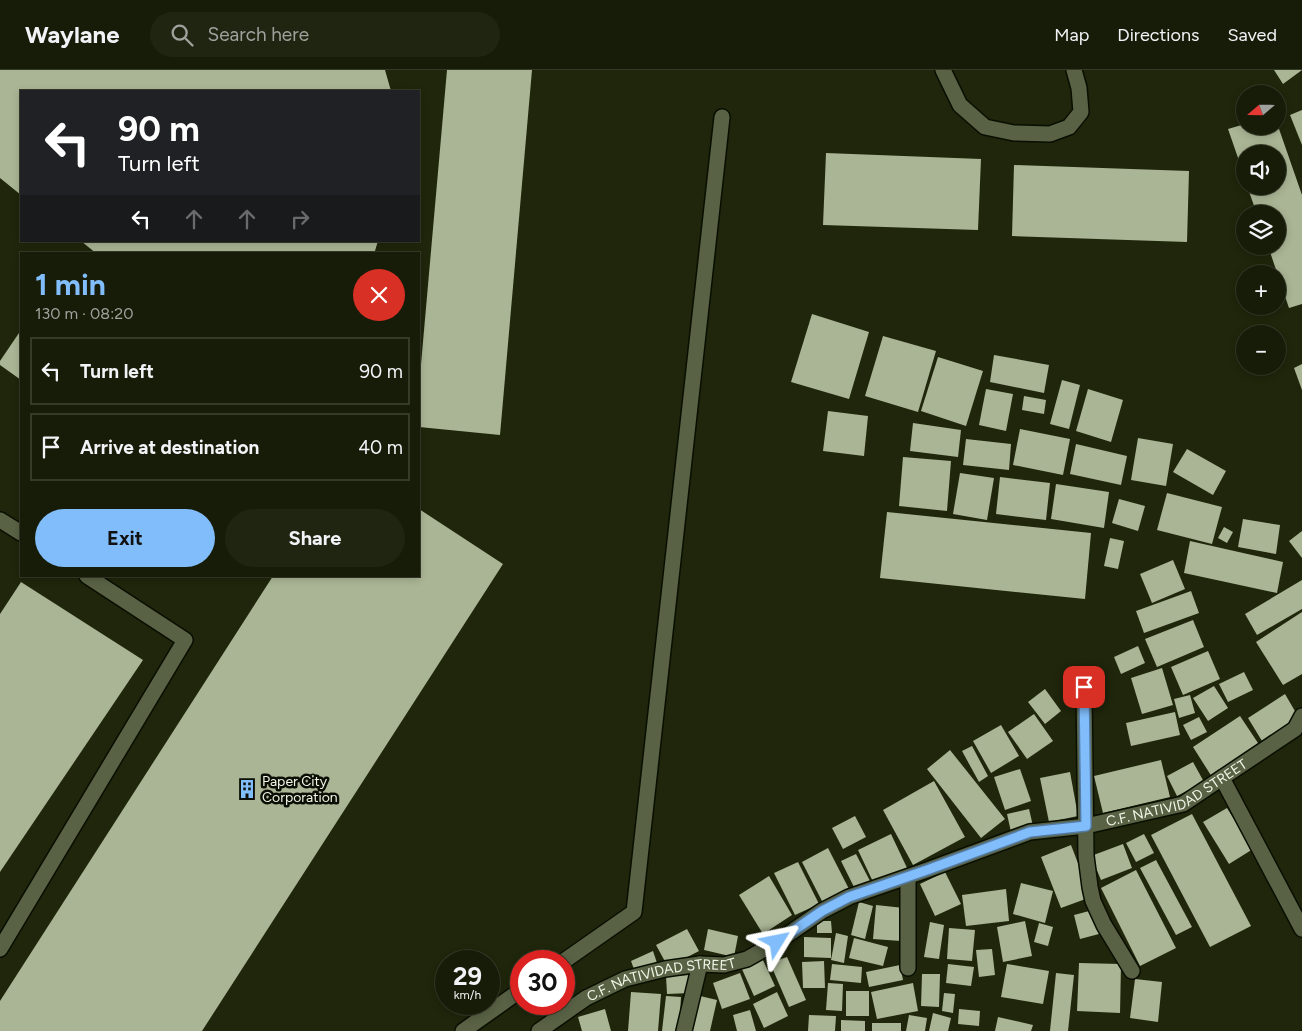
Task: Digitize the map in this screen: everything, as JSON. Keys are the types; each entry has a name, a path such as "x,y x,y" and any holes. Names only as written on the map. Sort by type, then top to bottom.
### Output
{"street":[{"path":"943,70 960,104 985,127 1014,133 1050,134 1069,127 1081,112 1079,88 1074,70"},
{"path":"575,953 634,912 722,117"},
{"path":"0,520 20,532"},
{"path":"0,949 184,640 89,577"},
{"path":"1084,687 1086,856 1093,901 1104,925 1132,971"},
{"name":"C.F. NATIVIDAD STREET","path":"539,1031 586,998 625,979 665,969 700,964 724,965 747,959 777,942 822,911 849,897 1030,832 1086,826 1183,804 1295,729 1302,716"},
{"path":"1222,778 1302,929"},
{"path":"908,877 908,968"},
{"path":"684,1031 700,964"},
{"path":"463,1031 510,998"}],"building":[{"path":"0,70 385,70 391,90 20,90 20,194 0,178"},
{"path":"447,70 532,70 500,435 420,427 420,376"},
{"path":"1274,70 1302,70 1283,84"},
{"path":"1302,110 1302,145 1290,115"},
{"path":"1236,127 1236,135 1281,135 1285,145 1236,145 1236,152 1228,129"},
{"path":"1286,149 1302,195 1302,304 1289,308 1286,299 1286,265 1274,265 1271,255 1286,255 1286,205 1254,205 1250,195 1286,195"},
{"path":"826,153 981,159 978,230 823,225"},
{"path":"1014,165 1189,171 1187,242 1012,236"},
{"path":"82,242 378,242 375,252 95,252"},
{"path":"812,314 869,332 849,399 791,382"},
{"path":"20,331 20,379 0,365 0,361"},
{"path":"883,336 936,351 918,412 865,396"},
{"path":"994,355 1049,365 1044,393 990,382"},
{"path":"938,357 983,371 966,426 921,411"},
{"path":"1302,364 1302,390 1294,368"},
{"path":"1062,380 1080,385 1069,429 1050,424"},
{"path":"986,389 1013,394 1006,431 979,425"},
{"path":"1088,389 1123,400 1111,442 1076,431"},
{"path":"1024,396 1046,400 1044,414 1022,410"},
{"path":"828,411 868,416 864,456 823,451"},
{"path":"913,423 961,430 958,457 910,451"},
{"path":"1020,429 1070,439 1063,475 1013,465"},
{"path":"1138,438 1173,444 1166,486 1131,480"},
{"path":"966,439 1011,444 1009,470 963,465"},
{"path":"1076,444 1127,456 1121,485 1070,474"},
{"path":"1187,449 1226,471 1213,495 1173,472"},
{"path":"903,457 951,461 947,511 899,506"},
{"path":"960,473 994,478 987,520 953,514"},
{"path":"1000,477 1050,483 1046,520 996,514"},
{"path":"1056,484 1109,492 1104,528 1051,519"},
{"path":"1167,493 1222,507 1212,544 1157,530"},
{"path":"1119,499 1145,506 1138,531 1112,523"},
{"name":"Paper City Corporation","path":"420,510 503,564 202,1031 0,1031 0,1001 272,577 420,577"},
{"path":"887,512 1091,533 1085,599 880,578"},
{"path":"1243,519 1280,525 1276,554 1238,547"},
{"path":"1224,527 1233,532 1227,543 1218,538"},
{"path":"1302,531 1302,558 1289,541"},
{"path":"1110,538 1124,541 1118,569 1104,566"},
{"path":"1190,541 1283,562 1277,593 1184,573"},
{"path":"1173,560 1185,589 1152,603 1140,574"},
{"path":"1302,580 1302,609 1257,635 1245,614"},
{"path":"21,582 143,660 0,872 0,614"},
{"path":"1191,591 1199,613 1144,633 1136,611"},
{"path":"1302,612 1302,674 1283,685 1256,642"},
{"path":"1193,620 1204,647 1157,667 1145,639"},
{"path":"1138,646 1145,663 1121,674 1114,657"},
{"path":"1208,651 1220,679 1183,695 1171,667"},
{"path":"1162,668 1173,705 1142,714 1131,678"},
{"path":"1244,672 1253,690 1228,702 1219,684"},
{"path":"1214,686 1228,708 1208,721 1193,698"},
{"path":"1045,689 1061,711 1045,724 1028,702"},
{"path":"1285,694 1299,718 1262,741 1248,718"},
{"path":"1190,695 1195,713 1179,718 1174,699"},
{"path":"1175,712 1180,735 1131,746 1126,723"},
{"path":"1034,714 1053,741 1027,759 1008,732"},
{"path":"1240,716 1260,746 1212,777 1193,747"},
{"path":"1199,717 1207,732 1191,740 1183,725"},
{"path":"1001,725 1019,756 991,773 973,741"},
{"path":"972,746 988,776 979,782 962,751"},
{"path":"950,750 1005,819 981,838 927,769"},
{"path":"1161,760 1170,797 1103,813 1094,776"},
{"path":"1193,762 1204,782 1177,796 1167,776"},
{"path":"1020,769 1031,801 1005,810 994,777"},
{"path":"1070,772 1078,816 1049,822 1040,778"},
{"path":"934,781 965,837 913,865 883,810"},
{"path":"1227,808 1253,849 1229,864 1203,822"},
{"path":"1029,809 1033,826 1011,832 1007,814"},
{"path":"1192,814 1251,926 1210,947 1151,835"},
{"path":"855,816 866,837 843,849 832,828"},
{"path":"891,834 908,870 875,886 858,850"},
{"path":"1144,834 1154,853 1136,862 1126,843"},
{"path":"1123,844 1132,868 1101,880 1091,856"},
{"path":"1071,845 1091,897 1061,908 1041,857"},
{"path":"828,848 849,889 823,903 802,862"},
{"path":"856,854 870,881 855,889 841,861"},
{"path":"1156,860 1192,927 1176,935 1140,868"},
{"path":"798,862 819,904 795,915 774,873"},
{"path":"1136,870 1176,948 1140,966 1101,888"},
{"path":"945,872 961,904 935,916 920,884"},
{"path":"769,876 792,915 763,934 739,895"},
{"path":"1021,883 1053,891 1045,923 1013,914"},
{"path":"1006,889 1009,921 966,926 962,895"},
{"path":"859,902 873,906 865,939 851,935"},
{"path":"876,905 904,908 901,941 873,939"},
{"path":"1093,910 1099,934 1080,939 1074,915"},
{"path":"817,921 831,921 832,933 817,933"},
{"path":"1025,921 1032,956 1003,962 997,927"},
{"path":"930,922 944,925 939,959 924,957"},
{"path":"1039,923 1053,927 1048,946 1034,942"},
{"path":"949,928 975,930 972,961 947,959"},
{"path":"687,929 699,951 668,967 656,945"},
{"path":"708,929 738,936 734,957 704,950"},
{"path":"836,933 848,936 844,963 831,960"},
{"path":"804,937 831,938 831,958 804,957"},
{"path":"854,938 888,947 883,966 849,958"},
{"path":"992,949 995,975 979,977 976,950"},
{"path":"653,951 657,963 635,972 631,961"},
{"path":"787,957 806,1000 789,1007 770,963"},
{"path":"762,958 775,986 754,996 741,967"},
{"path":"824,961 825,988 803,988 802,962"},
{"path":"1079,963 1121,964 1120,1013 1077,1011"},
{"path":"832,964 862,967 861,983 830,980"},
{"path":"948,964 974,967 971,986 946,983"},
{"path":"1007,964 1049,971 1043,1004 1001,997"},
{"path":"900,965 903,980 869,987 866,972"},
{"path":"740,973 750,999 722,1009 713,983"},
{"path":"1056,973 1074,975 1068,1031 1050,1031"},
{"path":"922,974 940,974 939,1007 921,1006"},
{"path":"690,975 691,993 667,994 666,976"},
{"path":"1135,979 1162,982 1158,1022 1130,1018"},
{"path":"828,983 843,984 842,1011 826,1010"},
{"path":"913,983 918,1011 877,1019 871,992"},
{"path":"846,991 869,991 869,1016 846,1016"},
{"path":"631,992 661,994 658,1031 628,1031"},
{"path":"777,992 788,1016 764,1028 753,1004"},
{"path":"944,993 955,994 953,1013 942,1011"},
{"path":"696,995 717,1000 710,1031 688,1031"},
{"path":"666,996 681,997 679,1031 662,1031"},
{"path":"605,1009 611,1031 582,1031 578,1017"},
{"path":"959,1009 980,1011 979,1026 958,1024"},
{"path":"750,1010 756,1031 737,1031 733,1015"},
{"path":"933,1013 951,1018 948,1031 929,1031"},
{"path":"809,1015 836,1016 835,1031 808,1031"},
{"path":"909,1015 927,1018 925,1031 906,1031"},
{"path":"998,1017 1033,1025 1031,1031 995,1031"},
{"path":"841,1020 865,1021 865,1031 841,1031"},
{"path":"872,1023 901,1023 901,1031 872,1031"}],"place":[{"name":"Paper City Corporation","path":"247,789"}],"route":[{"path":"777,942 822,911 849,897 1030,832 1086,826 1084,687"}]}
